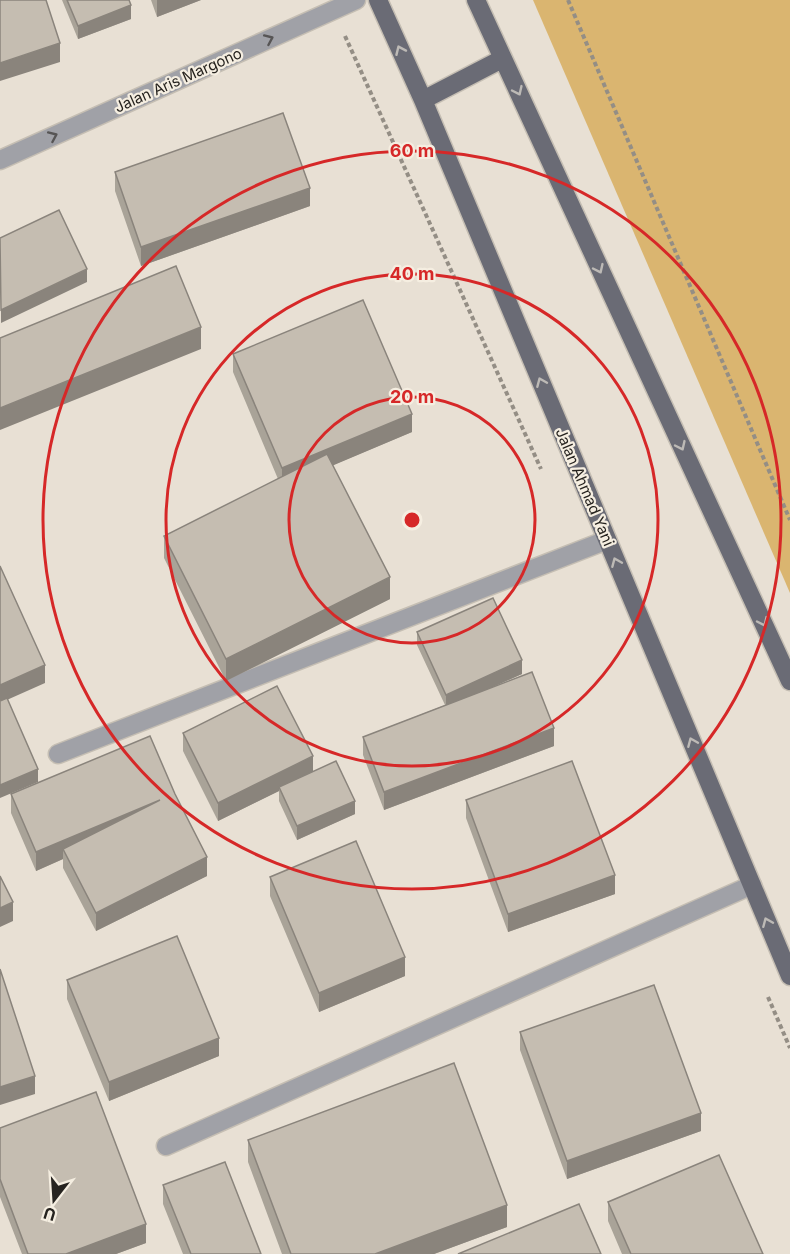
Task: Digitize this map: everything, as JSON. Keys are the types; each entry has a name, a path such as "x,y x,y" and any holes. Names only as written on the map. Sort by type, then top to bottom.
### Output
{"main road":[{"name":"Jalan Ahmad Yani","path":"378,0 423,100 790,976"},
{"path":"476,0 790,681"},
{"path":"423,100 502,59"}],"street":[{"name":"Jalan Aris Margono","path":"0,160 356,0"},
{"path":"58,754 607,540"},
{"path":"166,1146 752,885"}],"path":[{"path":"568,0 790,520"}],"shaded area":[{"path":"533,0 790,0 790,593"}],"building":[{"path":"0,0 46,0 60,43 0,63"},
{"path":"67,0 129,0 131,5 78,26"},
{"path":"283,113 310,188 141,247 115,172"},
{"path":"59,210 87,269 1,310 0,238"},
{"path":"176,266 201,327 0,408 0,338"},
{"path":"363,300 412,414 282,468 233,354"},
{"path":"327,454 390,577 226,659 164,536"},
{"path":"0,566 45,665 0,685"},
{"path":"493,598 522,660 446,695 417,632"},
{"path":"532,672 554,728 384,792 363,737"},
{"path":"277,686 313,756 218,803 183,733"},
{"path":"7,698 38,769 0,785 0,701"},
{"path":"150,736 175,794 207,857 96,913 63,849 160,800 36,852 11,794"},
{"path":"336,761 355,801 297,826 279,787"},
{"path":"572,761 615,875 508,914 466,800"},
{"path":"356,841 405,957 319,993 270,877"},
{"path":"0,876 13,902 0,908"},
{"path":"177,936 219,1038 109,1082 67,980"},
{"path":"0,969 35,1076 0,1087"},
{"path":"654,985 701,1113 567,1161 520,1032"},
{"path":"454,1063 507,1205 375,1254 291,1254 248,1140"},
{"path":"96,1092 146,1224 66,1254 28,1254 0,1179 0,1128"},
{"path":"719,1155 763,1254 631,1254 608,1202"},
{"path":"225,1162 261,1254 191,1254 163,1185"},
{"path":"579,1204 601,1254 458,1254"}]}
